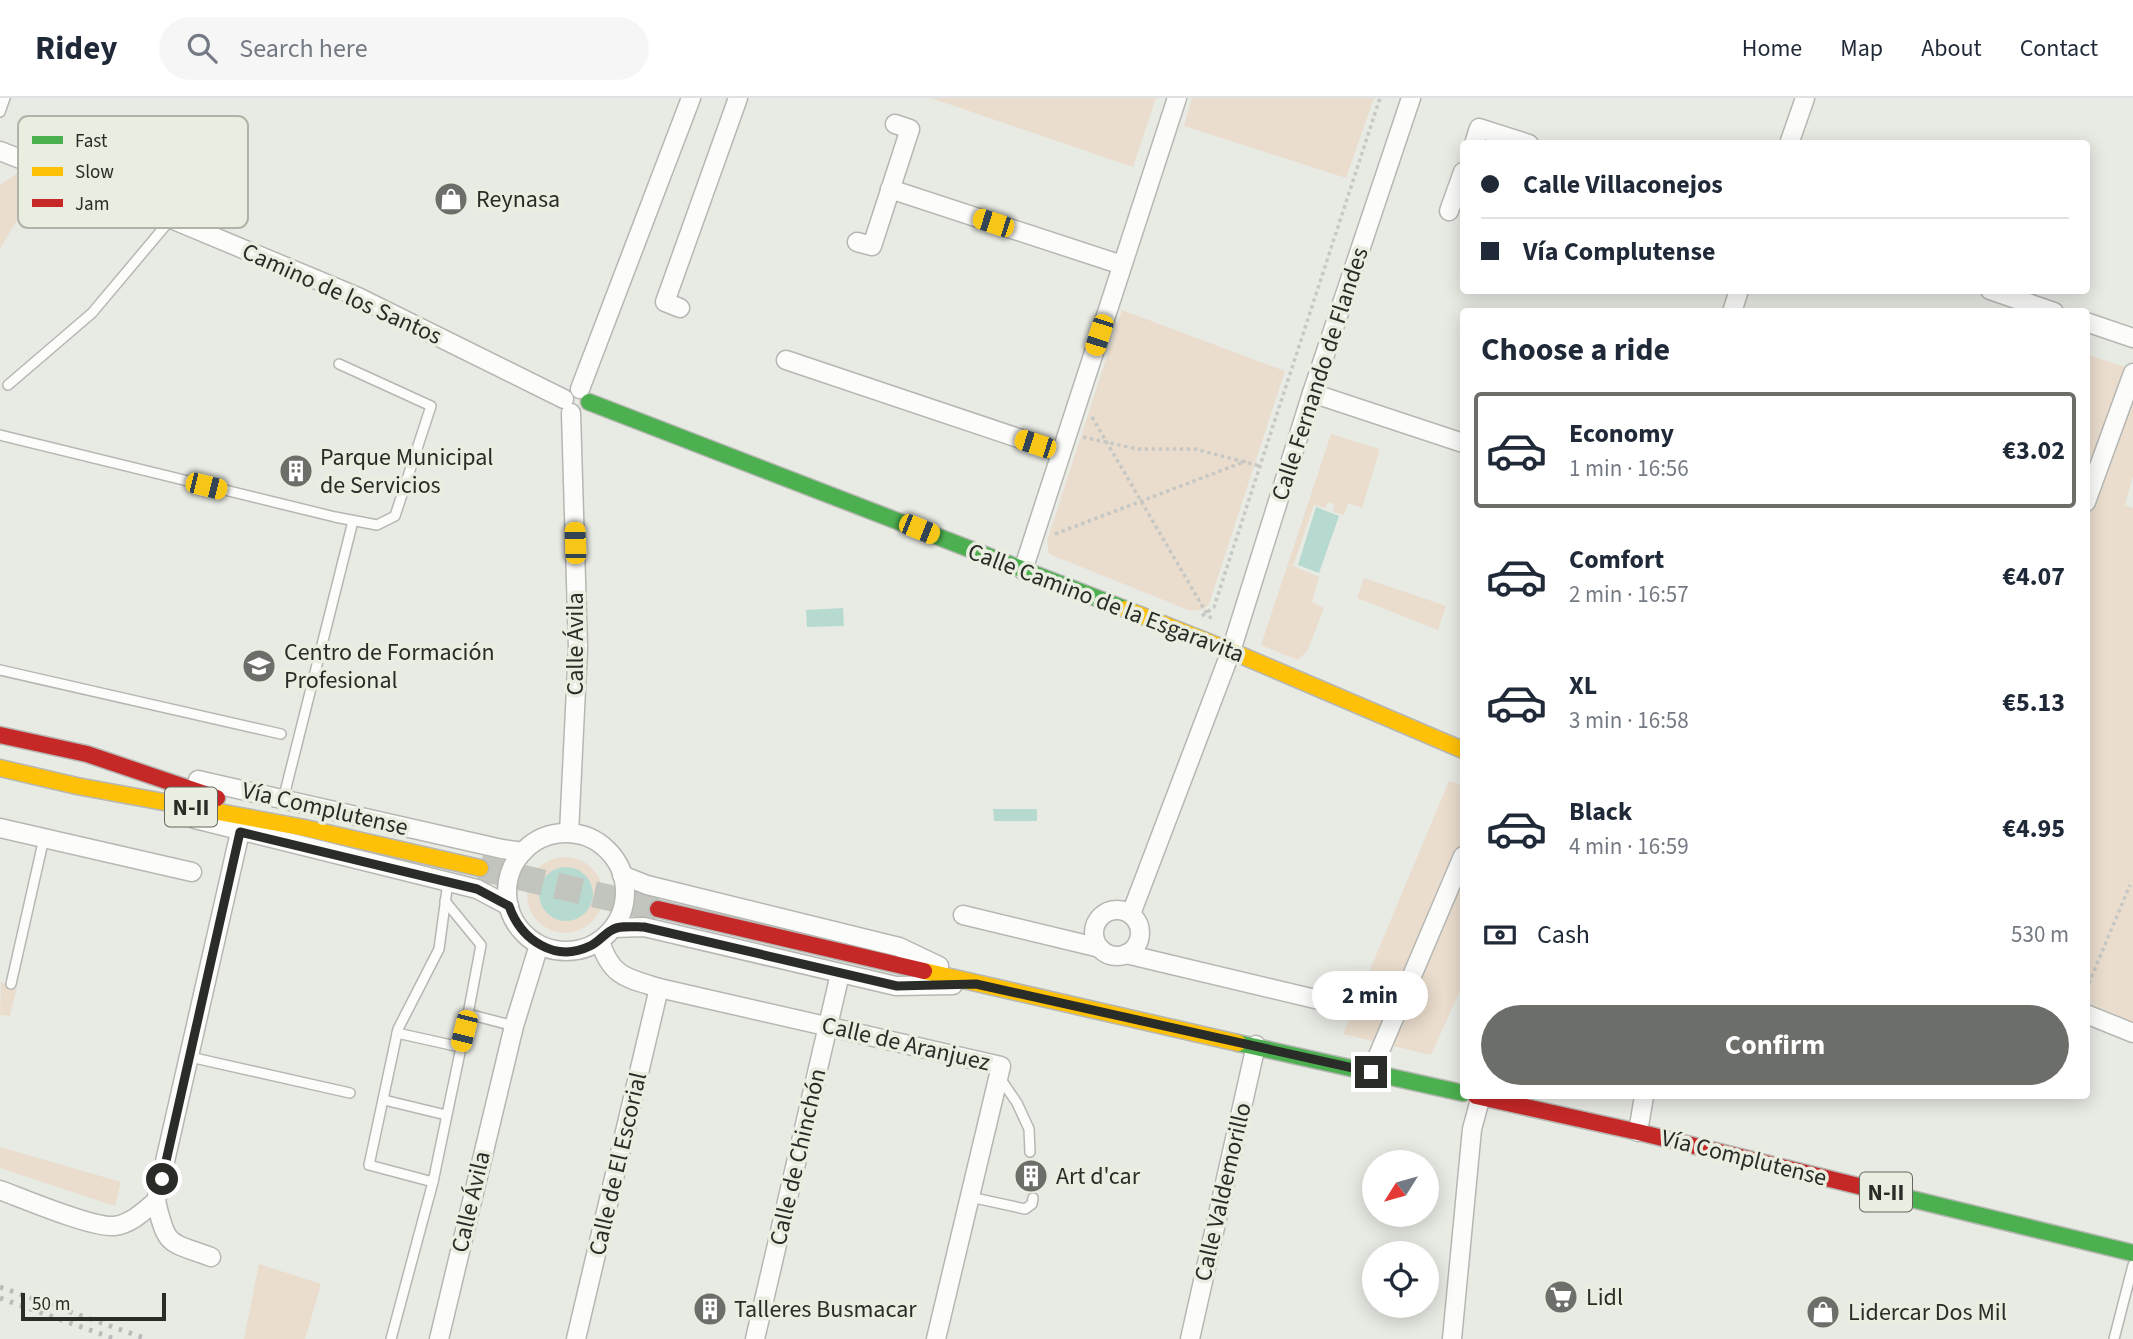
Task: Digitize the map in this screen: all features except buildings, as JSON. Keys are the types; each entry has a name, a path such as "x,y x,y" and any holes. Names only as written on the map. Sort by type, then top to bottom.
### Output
{"main road":[{"name":"Calle Camino de la Esgaravita","path":"585,396 1231,651 1460,749"},
{"name":"Vía Complutense","path":"0,735 87,754 305,828"},
{"name":"Vía Complutense","path":"0,768 77,786 305,828 480,868"},
{"path":"658,909 976,984 1460,1092"},
{"name":"Vía Complutense","path":"1492,1099 1639,1132 2133,1253"}],"street":[{"path":"568,406 583,412 585,396 691,98"},
{"path":"680,307 666,302 738,98"},
{"path":"1023,570 1177,98"},
{"name":"Calle Fernando de Flandes","path":"1131,914 1231,651 1312,393 1411,98"},
{"path":"1790,140 1805,98"},
{"path":"857,242 872,246 910,129 895,124"},
{"path":"1475,140 1479,128 1517,140"},
{"name":"Camino de los Santos","path":"0,151 18,158"},
{"path":"1449,211 1460,180"},
{"path":"890,189 1122,265"},
{"name":"Camino de los Santos","path":"193,228 358,297 568,406"},
{"path":"2002,294 2042,308"},
{"path":"2090,323 2133,338"},
{"path":"786,360 1060,452"},
{"path":"2090,491 2133,373"},
{"path":"1312,393 1460,442"},
{"name":"Calle Ávila","path":"568,406 578,648 569,834"},
{"name":"Vía Complutense","path":"87,754 523,852"},
{"name":"Vía Complutense","path":"77,786 240,832 477,889 509,906"},
{"path":"0,828 192,872"},
{"path":"211,1257 170,1242 163,1231 156,1201 240,832"},
{"path":"509,906 508,883 516,861 523,852 549,836 585,836 614,857 622,875 625,893 622,912 613,928 600,941 580,950 559,951 539,945"},
{"path":"1371,1072 1460,863"},
{"path":"622,875 647,885 899,947 976,984"},
{"name":"N-II","path":"509,906 520,929 539,945"},
{"path":"1100,948 1094,935 1097,920 1116,909 1131,914 1139,925 1140,939 1126,954"},
{"path":"963,915 1100,948 1112,955 1126,954 1332,1003"},
{"path":"613,928 644,927 897,986 976,984"},
{"name":"Calle de Aranjuez","path":"600,941 605,959 622,976 659,988 1001,1066 936,1339"},
{"name":"Calle Ávila","path":"439,1339 514,1026 539,945"},
{"name":"Calle de Chinchón","path":"755,1339 840,974"},
{"name":"Calle de El Escorial","path":"576,1339 659,988"},
{"path":"2090,1016 2133,1033"},
{"name":"Calle Valdemorillo","path":"1189,1339 1256,1045"},
{"path":"1452,1339 1472,1129 1478,1099"},
{"path":"1639,1132 1644,1099"},
{"path":"0,1190 91,1222 114,1226 131,1220 156,1201"}],"lane":[{"path":"0,112 5,98"},
{"path":"8,385 92,313 163,228"},
{"path":"0,435 377,525 395,516 431,406 339,364"},
{"path":"283,800 353,521"},
{"path":"0,670 281,734"},
{"path":"10,984 44,838"},
{"path":"433,1182 369,1165 397,1033 439,949 448,882"},
{"path":"391,1339 433,1182 481,944 445,901"},
{"path":"468,1014 514,1026"},
{"path":"397,1033 460,1047"},
{"path":"190,1057 350,1093"},
{"path":"999,1077 1029,1129 1030,1152"},
{"path":"384,1101 446,1115"},
{"path":"970,1197 1025,1209 1032,1204 1032,1198"},
{"path":"2114,1339 2133,1265"}],"path":[{"path":"1199,617 1214,607 1380,98"},
{"path":"1089,412 1210,619 1237,631"},
{"path":"1079,435 1137,449 1195,449 1260,466"},
{"path":"1049,536 1246,461"},
{"path":"2090,980 2130,885"},
{"path":"2128,890 2133,892"}],"shaded area":[{"path":"931,98 1156,98 1133,167"},
{"path":"1192,98 1374,98 1346,178 1184,126"},
{"path":"18,173 18,218 0,249 0,185"},
{"path":"1122,310 1285,371 1209,604 1204,609 1191,611 1049,554 1047,541"},
{"path":"2090,355 2133,370 2133,476 2125,505 2133,508 2133,1022 2090,1004"},
{"path":"1331,434 1380,449 1362,508 1348,503 1344,515 1333,512 1335,505 1328,502 1325,508 1314,505 1293,566 1319,577 1312,602 1324,608 1308,650 1298,660 1261,645"},
{"path":"1364,578 1446,606 1438,630 1357,598"},
{"path":"1449,781 1460,785 1460,991 1431,1055 1343,1034"},
{"path":"565,857 580,860 592,868 600,880 603,895 600,910 592,922 580,930 565,933 550,930 538,922 530,910 527,895 530,880 538,868 550,860"},
{"path":"1,982 17,987 10,1016 0,1015"},
{"path":"0,1147 121,1182 115,1206 0,1168"},
{"path":"259,1264 321,1284 305,1339 244,1339"}],"water":[{"path":"1316,507 1339,516 1319,573 1298,565"},
{"path":"843,608 844,626 807,627 806,610"},
{"path":"993,809 1037,809 1037,821 994,821"},
{"path":"566,867 585,875 593,894 585,913 566,921 547,913 539,894 547,875"}],"tunnel":[{"path":"480,868 658,909"}],"railway":[{"path":"0,1287 147,1339"},
{"path":"0,1298 115,1339"}],"traffic: fast":[{"path":"589,402 1125,609"},
{"path":"1238,1043 1460,1092"},
{"path":"1887,1193 2133,1253"}],"traffic: slow":[{"path":"1125,609 1460,749"},
{"path":"0,768 77,786 305,828 480,868"},
{"path":"924,971 1238,1043"}],"traffic: jam":[{"path":"0,735 87,754 217,798"},
{"path":"658,909 924,971"},
{"path":"1490,1099 1887,1193"}],"place":[{"name":"Reynasa","path":"451,199"},
{"name":"Parque Municipal de Servicios","path":"296,471"},
{"name":"Centro de Formación Profesional","path":"259,666"},
{"name":"Art d'car","path":"1031,1176"},
{"name":"Lidl","path":"1561,1297"},
{"name":"Talleres Busmacar","path":"710,1309"},
{"name":"Lidercar Dos Mil","path":"1823,1312"}],"route":[{"path":"162,1179 240,832 477,889 509,906 520,929 539,945 549,949 580,950 600,941 613,928 644,927 897,986 976,984 1180,1027 1371,1072"}]}
